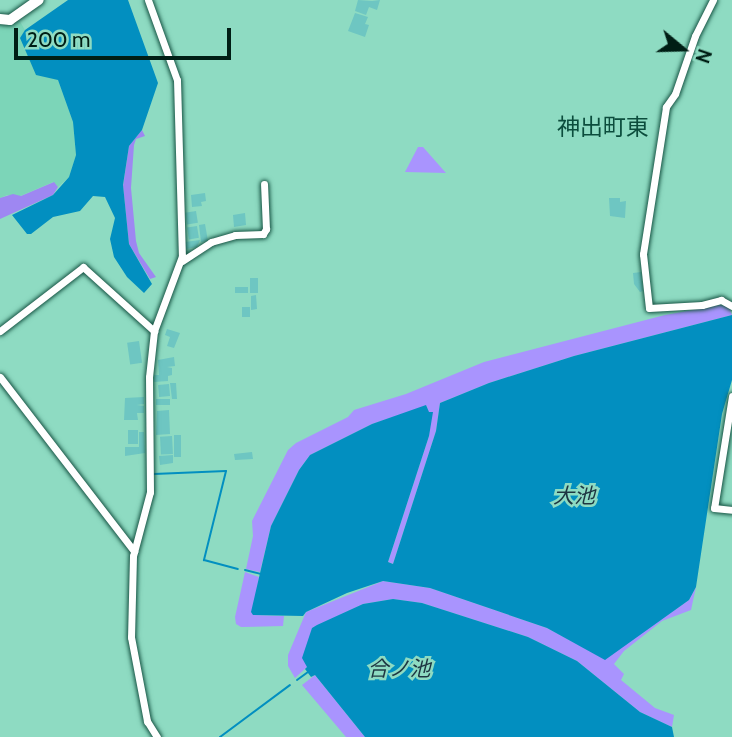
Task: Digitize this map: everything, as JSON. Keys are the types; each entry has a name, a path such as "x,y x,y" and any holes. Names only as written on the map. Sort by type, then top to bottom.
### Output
{"street":[{"path":"0,19 10,20 39,0"},
{"path":"148,0 177,80 181,190 180,263 154,331 149,377 150,492 134,551 131,637 147,721 157,737"},
{"path":"713,0 695,36 675,94 666,107 643,254 649,308 702,305 721,300 732,306"},
{"path":"180,263 211,242 234,235 264,234 267,229 264,184"},
{"path":"0,331 83,267 154,331"},
{"path":"0,377 134,551"},
{"path":"732,396 714,508 732,510"}],"shaded area":[{"path":"19,20 25,30 21,38 58,80 73,122 76,155 69,177 58,187 53,182 20,196 7,195 0,198 0,25"},
{"path":"142,130 145,136 136,139 134,145 131,188 139,253 156,277 150,279 129,244 123,186 129,146"},
{"path":"418,147 423,147 446,173 405,172"},
{"path":"54,182 58,187 53,195 0,219 0,198 13,194 21,196"},
{"path":"720,305 729,307 732,315 574,356 489,383 440,403 436,431 393,564 388,562 429,436 427,406 372,424 310,455 299,470 271,526 260,572 246,569 253,536 252,521 288,450 296,443 348,417 354,410 406,394 484,362 665,315"},
{"path":"245,572 259,577 253,615 284,616 283,626 241,627 236,624 235,617"},
{"path":"383,581 430,588 547,628 605,659 689,600 696,587 691,610 662,621 624,651 614,664 624,674 621,680 655,708 674,715 672,727 640,712 577,661 528,637 422,603 393,599 363,604 312,628 307,667 295,678 288,666 288,655 306,612"},
{"path":"315,675 365,737 346,737 302,685"}],"water":[{"path":"68,0 128,0 158,83 142,130 129,146 123,185 129,244 152,284 144,293 127,277 114,257 110,239 115,218 105,197 93,196 80,211 53,217 31,234 27,234 12,215 53,195 69,177 76,155 73,122 58,80 36,75 20,38 25,30"},
{"name":"大池","path":"732,315 732,380 722,414 696,587 689,600 605,660 547,628 430,588 383,581 347,593 306,612 303,616 253,615 251,612 271,526 299,470 310,455 372,424 426,405 429,412 433,412 429,436 388,562 393,564 436,431 440,403 489,383 574,356"},
{"name":"合ノ池","path":"393,599 422,603 528,637 577,661 640,712 672,727 674,737 365,737 315,675 311,677 302,658 312,628 363,604"}],"building":[{"path":"358,0 380,0 377,10 369,7 366,15 355,11"},
{"path":"355,13 368,17 365,24 369,25 365,37 348,31"},
{"path":"205,193 206,201 201,202 202,206 192,207 191,195"},
{"path":"609,198 626,201 625,218 610,216"},
{"path":"196,211 198,223 187,225 185,213"},
{"path":"245,213 246,225 234,227 233,215"},
{"path":"205,224 208,241 201,242 199,225"},
{"path":"197,226 199,238 189,239 187,228"},
{"path":"200,240 197,247 186,249 185,242"},
{"path":"641,272 643,291 640,292 634,284 633,273"},
{"path":"250,278 258,278 258,293 250,293"},
{"path":"235,287 248,287 248,293 235,293"},
{"path":"256,295 257,309 251,310 251,296"},
{"path":"242,307 250,307 250,317 242,317"},
{"path":"167,329 180,333 174,348 167,346 170,337 165,335"},
{"path":"139,341 142,363 130,364 127,343"},
{"path":"174,357 175,366 167,367 172,368 168,381 154,382 154,375 159,375 158,360"},
{"path":"170,383 176,383 177,399 172,399"},
{"path":"169,384 170,396 159,397 158,385"},
{"path":"144,397 144,404 137,405 144,406 144,413 137,413 138,420 124,420 125,398"},
{"path":"156,399 170,399 170,405 156,405"},
{"path":"169,410 170,434 156,435 157,411"},
{"path":"128,430 138,430 138,444 128,444"},
{"path":"139,432 144,432 145,453 125,456 125,447 139,447"},
{"path":"174,435 181,435 181,457 174,457"},
{"path":"172,436 173,454 161,455 160,437"},
{"path":"252,452 253,459 235,460 234,454"},
{"path":"173,455 173,463 160,465 159,456"}],"waterway":[{"path":"154,474 226,471 204,560 238,569"},
{"path":"245,570 261,574"},
{"path":"297,680 308,672"},
{"path":"220,737 290,685"}],"district":[{"name":"神出町東","path":"603,127"}]}
